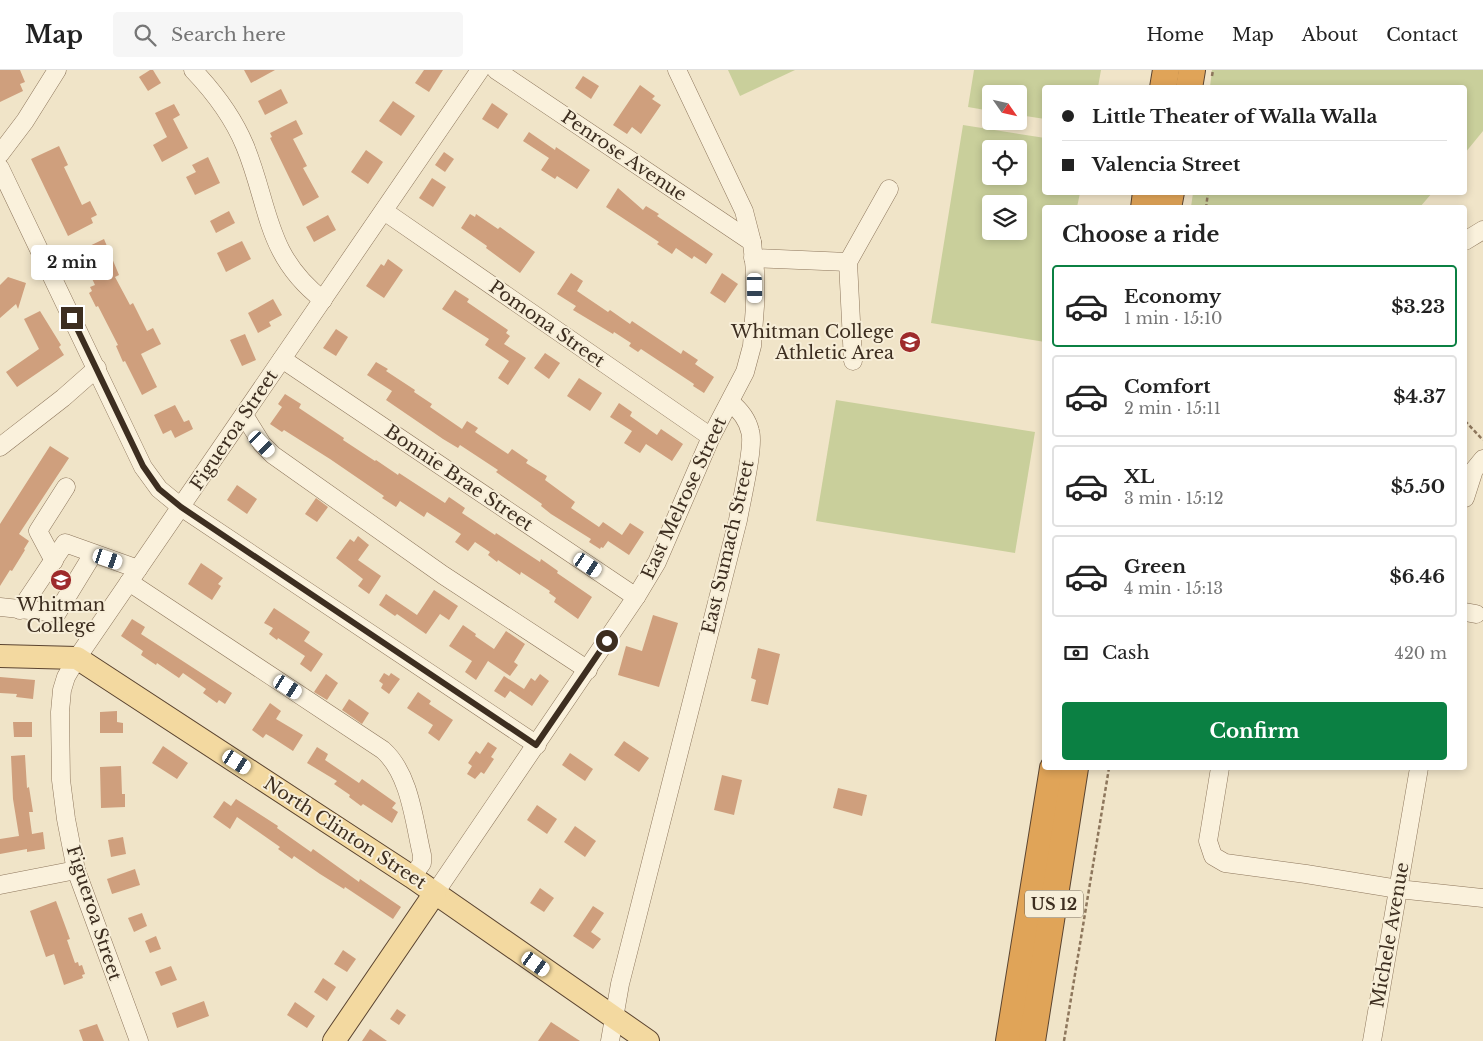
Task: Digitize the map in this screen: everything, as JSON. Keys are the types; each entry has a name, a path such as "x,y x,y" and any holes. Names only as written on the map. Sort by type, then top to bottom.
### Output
{"highway":[{"path":"1164,85 1166,70"},
{"path":"1190,85 1192,70"},
{"name":"US 12","path":"1009,1041 1053,770"},
{"name":"US 12","path":"1032,1041 1075,770"},
{"path":"1016,1041 1022,967"}],"main road":[{"path":"0,656 77,658"},
{"name":"North Clinton Street","path":"77,658 412,877 648,1041"},
{"name":"East Melrose Street","path":"334,1041 435,893"}],"street":[{"path":"0,154 25,122 57,70"},
{"path":"193,70 222,104 244,144 255,174 269,227 288,265 310,290 323,300"},
{"name":"Figueroa Street","path":"140,1041 76,870 61,780 60,712 64,684 77,658 480,70"},
{"name":"Penrose Avenue","path":"496,70 753,250"},
{"path":"678,70 744,212 753,250 755,306 752,346 745,372 730,402"},
{"path":"0,168 150,478 159,489 181,507 536,745"},
{"path":"853,361 848,262 889,189"},
{"name":"Pomona Street","path":"384,211 711,437"},
{"path":"1467,240 1483,230"},
{"path":"753,250 848,262"},
{"name":"Bonnie Brae Street","path":"282,360 636,597"},
{"path":"0,447 63,398 97,368"},
{"name":"East Melrose Street","path":"435,893 636,597 657,562 711,437 730,402"},
{"name":"East Sumach Street","path":"610,1041 620,984 738,520 748,465 751,433 740,410 730,402"},
{"path":"244,415 262,444 273,455 443,575 588,670"},
{"path":"1467,492 1474,470 1483,459"},
{"path":"54,561 38,531 66,488"},
{"path":"20,610 65,543 93,554 134,576 384,750 392,758 402,778 422,855 422,863 412,877"},
{"path":"0,607 57,613 93,554"},
{"path":"1220,770 1208,841 1213,856 1225,863 1398,889 1483,898"},
{"name":"Michele Avenue","path":"1372,1041 1419,770"},
{"path":"0,885 76,870"}],"path":[{"path":"1467,423 1483,440"},
{"path":"1064,1041 1109,770"}],"green space":[{"path":"728,70 795,70 740,96"},
{"path":"974,70 1101,70 1098,85 1042,85 1042,119 1028,116 1028,85 982,85 982,109 968,107"},
{"path":"1212,70 1483,70 1483,131 1467,151 1467,85 1210,85"},
{"path":"963,125 982,128 982,130 995,130 1042,138 1042,195 1080,195 1077,205 1042,205 1042,342 931,323"},
{"path":"1193,195 1430,195 1422,205 1191,205"},
{"path":"836,400 1035,432 1015,553 816,521"}],"building":[{"path":"0,70 20,70 25,82 20,84 23,91 0,102"},
{"path":"153,70 161,83 148,91 139,77"},
{"path":"244,70 275,70 251,83"},
{"path":"424,70 443,70 429,92 415,83"},
{"path":"583,76 599,86 591,99 575,88"},
{"path":"640,85 655,96 652,99 661,105 641,134 632,127 627,134 613,125"},
{"path":"281,89 288,103 265,115 258,101"},
{"path":"393,101 415,116 401,136 379,121"},
{"path":"492,103 508,114 498,129 482,119"},
{"path":"174,104 180,115 173,119 188,148 162,162 153,145 167,137 155,113"},
{"path":"296,120 303,134 293,139 307,166 303,168 319,197 303,206 270,138 272,137 270,133"},
{"path":"529,132 555,150 556,147 590,170 577,189 557,176 555,179 541,170 549,158 523,141"},
{"path":"59,146 68,165 64,167 82,205 90,201 97,215 91,218 93,223 68,236 31,159"},
{"path":"366,150 383,162 368,184 351,172"},
{"path":"444,152 454,159 445,172 435,165"},
{"path":"208,157 220,183 195,195 186,177 196,172 192,165"},
{"path":"432,178 446,187 433,207 419,198"},
{"path":"618,188 643,210 646,206 659,214 657,216 713,254 706,264 694,256 692,259 676,248 672,254 657,244 659,242 606,207"},
{"path":"229,211 235,223 216,233 210,221"},
{"path":"470,214 475,217 476,214 498,229 500,227 535,252 520,273 461,228"},
{"path":"328,215 336,230 314,242 306,227"},
{"path":"104,239 119,275 115,277 130,305 133,303 147,331 153,328 161,344 141,354 157,387 142,395 125,361 123,362 116,346 118,345 98,306 96,307 89,293 92,291 90,287 95,285 79,251"},
{"path":"242,241 251,259 226,272 217,253"},
{"path":"388,259 403,270 384,298 366,286 381,264 384,266"},
{"path":"571,273 583,281 577,291 630,324 632,321 681,354 683,350 698,360 695,364 714,377 704,393 693,386 694,384 641,349 638,352 629,346 631,343 614,332 613,334 573,310 576,306 557,294"},
{"path":"722,273 738,284 725,303 710,293"},
{"path":"8,277 26,283 18,309 16,304 0,318 0,285"},
{"path":"455,290 469,299 467,302 508,330 506,333 510,336 504,344 526,358 508,385 498,378 509,361 485,345 489,339 442,309"},
{"path":"273,299 282,315 269,322 271,326 258,333 248,313"},
{"path":"40,311 61,345 59,347 64,355 17,387 6,372 39,349 24,319"},
{"path":"336,329 348,337 336,356 323,348"},
{"path":"245,334 256,360 242,366 230,340"},
{"path":"545,353 560,363 549,379 534,368"},
{"path":"376,362 388,369 386,371 432,404 430,407 462,429 467,421 478,428 475,432 508,454 512,449 528,460 526,463 547,476 545,480 575,502 571,508 599,527 603,522 622,535 630,523 644,532 629,555 608,541 600,549 589,542 591,539 551,514 541,506 542,504 496,472 498,470 460,445 458,448 443,439 386,400 392,391 367,375"},
{"path":"579,378 602,393 590,411 567,396"},
{"path":"285,394 301,404 299,408 344,438 343,440 445,503 449,497 465,508 462,513 540,562 541,559 558,571 557,573 592,597 578,619 554,602 556,598 549,593 550,591 521,572 520,575 498,560 497,562 488,555 490,552 475,542 468,551 455,542 461,534 427,512 424,517 400,501 396,507 382,498 384,496 330,459 284,430 282,432 270,424 282,407 278,404"},
{"path":"619,403 632,412 630,416 657,435 661,429 683,444 672,461 646,444 640,453 624,443 632,431 610,417"},
{"path":"175,405 184,422 189,420 193,429 175,438 171,430 163,434 154,415"},
{"path":"50,446 69,458 19,534 29,541 12,571 10,570 0,586 0,524"},
{"path":"237,485 257,499 247,514 227,500"},
{"path":"316,498 328,507 317,522 305,514"},
{"path":"358,536 369,545 358,560 381,576 369,594 358,586 363,579 336,558 350,539 354,542"},
{"path":"201,563 223,578 218,584 221,586 212,600 188,584"},
{"path":"434,590 458,606 449,620 440,614 426,634 397,614 395,616 379,605 386,594 417,615"},
{"path":"274,608 310,632 304,641 323,654 311,672 300,664 305,656 269,634 273,628 264,623"},
{"path":"653,615 678,623 659,687 618,675 626,646 642,651"},
{"path":"132,619 145,627 141,634 232,693 225,704 219,700 217,703 203,693 206,689 183,673 179,678 141,655 143,651 121,636"},
{"path":"463,625 494,649 506,631 525,644 514,662 518,665 510,676 488,661 476,680 465,672 472,661 449,646"},
{"path":"758,648 780,654 768,705 751,701 756,680 751,678"},
{"path":"384,673 389,676 391,673 400,679 389,694 381,688 383,684 379,681"},
{"path":"326,674 338,683 327,700 314,692"},
{"path":"540,674 549,681 532,706 510,691 505,698 494,691 504,676 524,689 531,678 535,681"},
{"path":"0,677 35,680 33,699 16,697 17,694 0,693"},
{"path":"418,692 431,701 429,704 453,720 439,741 428,733 433,725 407,708"},
{"path":"349,699 369,713 362,724 342,710"},
{"path":"270,703 281,711 276,719 303,735 293,751 266,734 263,738 252,730"},
{"path":"117,711 117,722 123,723 123,733 100,733 100,712"},
{"path":"13,722 32,722 32,737 14,737"},
{"path":"624,741 649,758 639,772 614,755"},
{"path":"488,742 497,748 491,757 494,759 484,774 481,772 475,779 467,774 472,766 468,763 476,751 480,754"},
{"path":"163,746 188,763 177,779 152,763"},
{"path":"317,747 328,754 325,760 359,783 362,779 396,803 392,808 398,812 392,823 363,804 361,806 349,797 350,795 334,784 337,781 307,763"},
{"path":"570,753 593,769 585,781 562,765"},
{"path":"25,755 27,788 29,787 33,812 29,812 32,834 43,832 45,849 27,852 27,849 0,854 0,839 19,836 13,799 11,756"},
{"path":"121,766 122,794 125,794 125,807 101,808 100,767"},
{"path":"722,775 742,780 734,815 714,810"},
{"path":"838,788 867,795 862,816 833,808"},
{"path":"236,799 278,826 277,828 311,852 313,849 359,882 360,879 401,907 393,919 294,856 292,859 278,849 280,847 237,817 230,829 213,817 224,801 231,806"},
{"path":"537,805 557,819 547,834 527,820"},
{"path":"575,826 596,841 585,857 564,842"},
{"path":"123,837 126,854 111,857 108,840"},
{"path":"135,869 140,885 112,894 107,879"},
{"path":"540,888 554,898 544,912 530,903"},
{"path":"56,901 70,939 67,940 75,963 78,962 79,966 82,965 85,974 82,975 83,978 64,985 54,954 46,957 30,911"},
{"path":"593,906 604,913 591,932 601,939 593,949 573,936"},
{"path":"142,913 147,926 134,932 128,918"},
{"path":"156,936 161,949 150,953 145,941"},
{"path":"343,950 356,959 347,972 334,964"},
{"path":"171,966 177,980 161,986 155,972"},
{"path":"323,978 336,987 327,1001 314,992"},
{"path":"204,1001 209,1016 177,1028 172,1013"},
{"path":"295,1002 315,1016 307,1028 287,1015"},
{"path":"397,1009 406,1015 399,1025 390,1019"},
{"path":"551,1022 580,1041 538,1041"},
{"path":"97,1024 104,1041 83,1041 79,1030"},
{"path":"370,1029 387,1041 362,1041"}],"place":[{"name":"Whitman College Athletic Area","path":"910,342"},
{"name":"Whitman College","path":"61,580"}],"route":[{"path":"72,318 143,466 159,489 181,507 536,745 607,641"}]}
